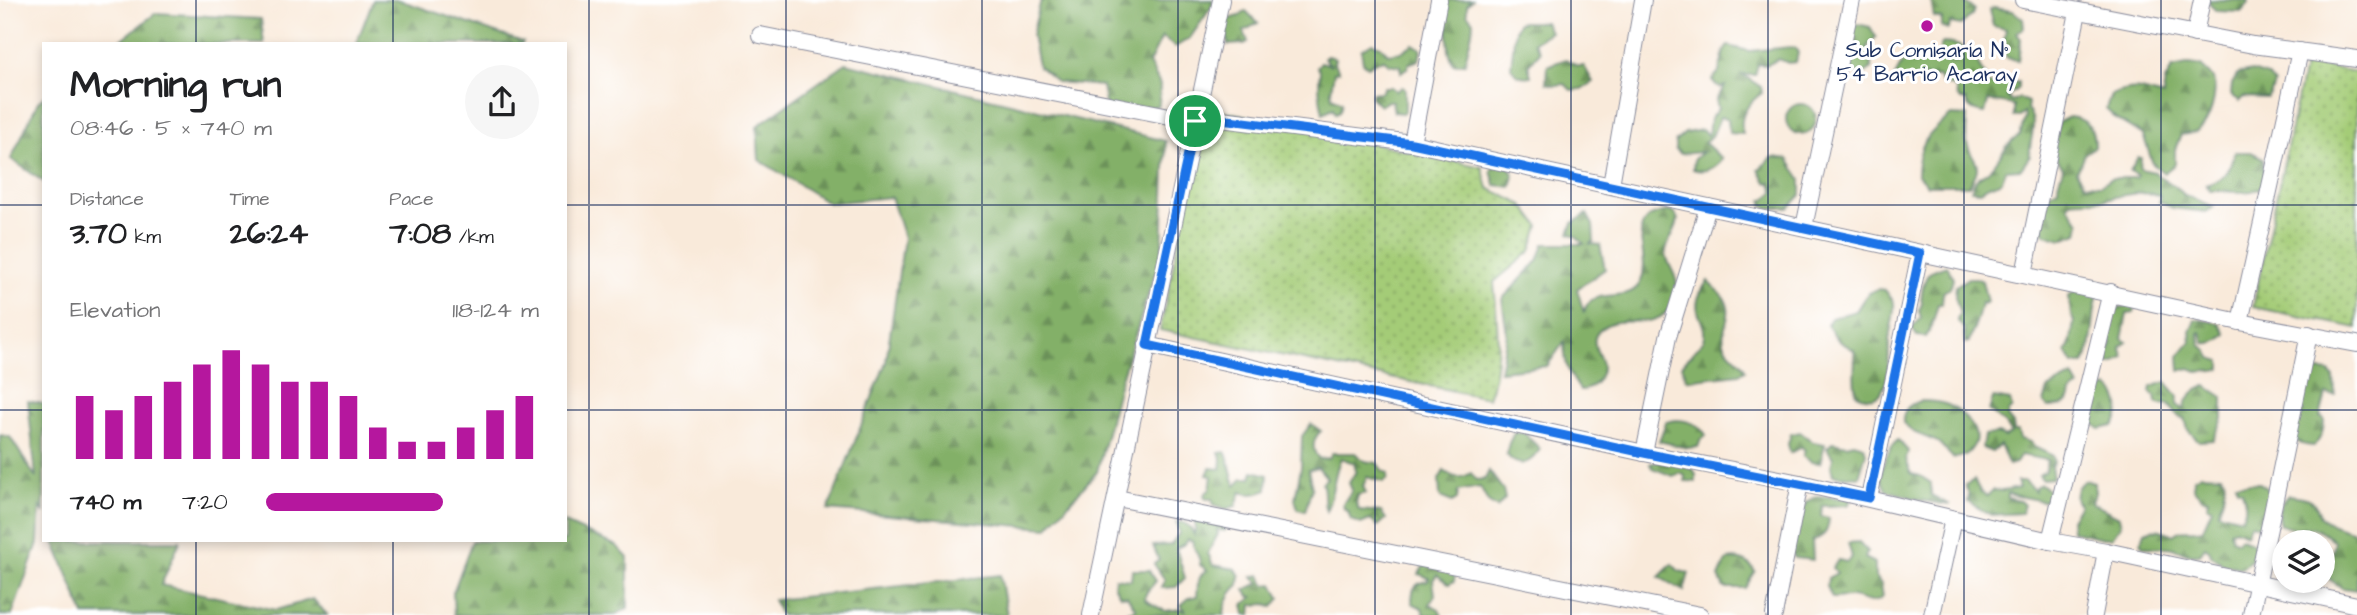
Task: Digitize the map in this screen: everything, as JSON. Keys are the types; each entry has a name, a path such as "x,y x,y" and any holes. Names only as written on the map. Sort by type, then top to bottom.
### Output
{"street":[{"path":"1091,615 1221,0"},
{"path":"1412,143 1439,0"},
{"path":"1611,185 1643,0"},
{"path":"1804,227 1852,0"},
{"path":"2023,0 2253,45 2357,59"},
{"path":"2195,34 2202,0"},
{"path":"2024,274 2078,12"},
{"path":"760,35 1195,121 1213,118 1412,143 2240,322 2357,344"},
{"path":"2240,322 2300,51"},
{"path":"1644,453 1668,337 1708,206"},
{"path":"1869,498 1920,253"},
{"path":"2050,541 2111,292"},
{"path":"2251,615 2309,334"},
{"path":"1147,345 1644,453 1800,483 2050,541 2357,605"},
{"path":"1774,615 1800,483"},
{"path":"1117,498 1700,615"},
{"path":"1932,615 1953,519"},
{"path":"2094,615 2106,551"}],"green space":[{"path":"373,0 399,0 523,42 357,42"},
{"path":"1041,0 1213,0 1212,6 1190,38 1175,47 1162,37 1149,63 1160,85 1159,105 1138,112 1106,109 1102,86 1057,82 1038,66 1032,35"},
{"path":"1440,0 1472,0 1467,5 1467,14 1473,21 1465,63 1453,64 1447,25 1441,17"},
{"path":"1933,0 1962,0 1974,9 1972,15 1961,25 1950,23 1949,29 1941,27 1942,19 1934,17"},
{"path":"2207,0 2248,0 2249,3 2241,12 2216,11"},
{"path":"1994,8 2013,11 2023,19 2024,28 2017,32 2021,39 2018,60 2006,58 2003,48 2006,29 1993,26 1989,10"},
{"path":"1246,11 1258,23 1244,31 1248,42 1228,45 1225,20"},
{"path":"156,13 261,19 264,42 119,42"},
{"path":"1545,22 1550,32 1534,42 1540,52 1528,65 1531,76 1527,77 1519,75 1511,67 1515,30 1518,23"},
{"path":"1857,24 1870,27 1876,37 1867,47 1872,68 1862,75 1852,70 1845,76 1842,73 1849,33"},
{"path":"1372,43 1381,46 1388,54 1401,52 1413,44 1421,49 1419,60 1408,64 1401,72 1401,66 1389,64 1383,59 1368,66 1363,62 1361,50"},
{"path":"1943,43 1959,46 1970,53 1986,79 1980,83 1984,85 2018,82 2018,88 2007,97 2011,101 2019,98 2028,102 2027,110 2033,120 2030,156 2021,169 2005,170 2002,181 1980,191 1971,190 1976,180 1991,169 2008,145 2020,135 2024,113 2014,117 2014,105 1988,101 1985,113 1979,112 1957,96 1956,88 1941,83 1939,77 1902,81 1895,76 1904,60 1935,58 1940,54 1940,45"},
{"path":"1728,46 1749,51 1791,47 1798,53 1796,62 1788,63 1779,59 1767,65 1758,64 1755,75 1743,75 1761,87 1762,93 1745,111 1743,134 1729,133 1728,119 1720,117 1712,136 1704,142 1722,159 1709,169 1693,169 1694,159 1702,152 1681,154 1675,149 1675,142 1685,133 1702,130 1708,135 1710,119 1718,109 1716,100 1725,86 1719,88 1712,80 1719,72 1724,51"},
{"path":"1324,58 1335,58 1334,63 1339,71 1334,72 1331,91 1332,97 1342,102 1336,114 1333,108 1323,113 1321,103 1320,71 1317,67 1321,62 1331,65"},
{"path":"1566,59 1578,66 1584,66 1593,82 1581,89 1571,90 1565,84 1546,83 1547,66"},
{"path":"846,63 1166,141 1162,252 1119,385 1097,472 1047,528 828,510 886,362 904,238 891,197 829,203 759,160 757,126"},
{"path":"2305,63 2357,72 2357,328 2253,307"},
{"path":"2201,66 2211,75 2214,99 2202,127 2196,132 2181,135 2175,149 2175,164 2164,173 2153,164 2143,135 2116,119 2106,109 2111,95 2125,90 2143,90 2163,96 2165,81 2172,68"},
{"path":"2252,71 2268,76 2274,84 2271,93 2267,98 2243,97 2240,101 2231,95 2232,84 2238,74"},
{"path":"1384,87 1391,87 1396,91 1402,87 1405,89 1405,111 1394,112 1392,101 1380,106 1371,97 1372,93 1381,92"},
{"path":"42,99 42,181 11,159"},
{"path":"1801,104 1807,105 1815,113 1815,125 1807,133 1801,134 1795,133 1787,125 1786,119 1787,113 1795,105"},
{"path":"1206,107 1482,167 1488,188 1523,205 1539,226 1531,251 1494,282 1497,355 1488,398 1160,330"},
{"path":"1951,115 1967,116 1966,141 1977,171 1970,185 1927,185 1917,174 1922,147 1930,134"},
{"path":"2069,117 2085,122 2093,134 2094,147 2084,154 2076,171 2085,184 2100,185 2112,178 2136,178 2138,175 2130,171 2138,157 2141,158 2140,169 2155,172 2182,194 2214,207 2206,212 2173,208 2159,202 2160,195 2144,193 2101,200 2071,201 2068,206 2080,223 2078,233 2062,239 2045,234 2040,222 2046,195 2058,189 2063,167 2052,153 2059,122"},
{"path":"2235,152 2251,152 2263,158 2265,186 2246,192 2211,191 2206,185 2226,174"},
{"path":"1773,157 1788,159 1801,180 1801,195 1789,208 1769,208 1763,205 1763,200 1775,192 1759,169"},
{"path":"1497,161 1510,168 1514,176 1511,187 1495,185 1491,171"},
{"path":"1668,211 1675,213 1678,220 1666,250 1677,285 1674,301 1666,312 1657,318 1617,322 1599,331 1595,344 1602,371 1592,386 1580,390 1568,368 1564,342 1547,366 1500,371 1507,334 1502,299 1538,261 1544,244 1584,244 1569,233 1573,223 1587,214 1593,225 1594,241 1590,244 1600,245 1605,269 1577,289 1584,313 1587,304 1593,299 1636,289 1644,270 1642,228 1645,221 1654,215"},
{"path":"1947,265 1953,279 1950,288 1943,292 1942,304 1938,304 1932,326 1925,337 1917,336 1912,328 1921,318 1919,311 1924,282 1934,270"},
{"path":"1968,278 1982,281 1987,302 1981,302 1969,342 1965,343 1964,329 1957,320 1960,314 1955,296 1956,286"},
{"path":"2088,279 2098,282 2091,344 2084,364 2073,364 2066,352 2074,322 2069,296"},
{"path":"1708,281 1727,303 1728,317 1723,335 1725,345 1745,370 1739,374 1686,380 1682,366 1703,340 1703,326 1697,308 1701,292"},
{"path":"1877,289 1885,290 1894,302 1894,312 1886,381 1877,396 1869,397 1857,394 1855,389 1854,350 1839,341 1827,325 1831,318 1856,311 1867,295"},
{"path":"2132,299 2137,301 2134,313 2127,314 2122,339 2127,342 2120,347 2124,357 2108,364 2107,357 2112,343 2104,329 2114,310 2126,306"},
{"path":"2195,319 2219,323 2226,334 2219,340 2204,343 2201,332 2199,333 2200,345 2207,350 2211,358 2221,361 2221,369 2199,372 2190,368 2180,371 2179,356 2191,341 2190,332"},
{"path":"2329,372 2334,377 2335,395 2326,394 2320,417 2324,419 2322,434 2313,446 2299,442 2292,436 2303,375"},
{"path":"2073,376 2079,387 2071,393 2066,404 2048,407 2044,403 2048,389"},
{"path":"2166,382 2178,396 2177,405 2184,409 2192,394 2206,386 2223,397 2223,419 2213,440 2199,441 2188,430 2185,418 2179,417 2168,404 2161,405 2156,402 2155,396 2150,392 2151,387"},
{"path":"2108,387 2116,395 2119,411 2113,426 2100,429 2091,418 2090,406 2097,394"},
{"path":"1993,398 2010,401 2012,408 2007,417 2013,424 2014,431 2018,431 2020,439 2031,442 2034,447 2053,456 2053,478 2042,479 2039,475 2045,471 2047,460 2021,455 2016,463 2009,465 2000,445 1992,452 1982,448 1984,435 1998,434 2005,437 2011,433 2006,425 1989,411"},
{"path":"28,401 42,404 42,510 40,505 38,543 12,615 0,615 0,435 10,437 36,478"},
{"path":"1920,401 1948,405 1965,417 1974,429 1975,436 1969,453 1953,458 1938,442 1915,433 1903,423 1907,409"},
{"path":"1675,420 1693,423 1703,431 1706,435 1698,447 1688,448 1659,441 1666,422"},
{"path":"1311,424 1321,431 1314,445 1315,453 1320,459 1329,458 1332,453 1355,453 1364,461 1377,463 1388,474 1387,480 1383,482 1367,477 1363,486 1366,493 1358,495 1356,503 1359,510 1381,512 1386,519 1378,526 1370,520 1361,524 1351,520 1348,511 1344,509 1343,504 1352,490 1349,483 1356,471 1354,463 1341,458 1326,511 1322,483 1327,478 1318,467 1308,470 1312,488 1305,511 1298,509 1295,499 1301,467 1302,436"},
{"path":"1800,432 1813,442 1825,444 1820,463 1811,462 1803,456 1805,450 1801,447 1790,453 1788,444 1791,434"},
{"path":"1514,433 1524,433 1540,449 1533,458 1524,463 1515,462 1506,454"},
{"path":"1898,440 1908,451 1906,459 1911,474 1931,483 1931,495 1950,505 1886,490 1881,478 1882,469"},
{"path":"1833,442 1864,446 1866,453 1859,477 1833,475 1833,458 1827,448"},
{"path":"1225,452 1236,485 1243,478 1251,478 1253,471 1268,475 1267,490 1254,494 1241,492 1236,506 1227,509 1214,505 1212,499 1206,499 1204,495 1210,489 1212,476 1207,475 1210,468 1221,469 1222,460 1219,453"},
{"path":"1668,459 1693,469 1696,482 1685,481 1685,476 1680,473 1673,476 1652,468 1650,464"},
{"path":"1444,471 1457,477 1471,473 1476,480 1485,479 1489,471 1503,490 1505,499 1497,508 1488,502 1480,487 1458,491 1457,499 1452,502 1440,497 1439,479"},
{"path":"2201,474 2221,475 2225,480 2218,512 2241,518 2243,515 2244,498 2236,483 2260,483 2275,496 2263,524 2250,524 2246,534 2235,529 2230,531 2233,540 2241,538 2256,544 2254,557 2242,568 2223,564 2205,547 2200,554 2191,554 2170,547 2144,547 2141,543 2145,532 2152,530 2173,535 2180,531 2203,529 2212,508 2207,505 2208,499 2202,498 2193,488 2194,478"},
{"path":"1974,480 1980,491 1987,496 1993,490 2019,488 2017,481 2025,481 2035,491 2035,487 2041,484 2047,489 2049,497 2043,501 2007,494 2007,498 2020,501 2024,505 2021,513 1991,515 1968,502 1969,495 1965,485"},
{"path":"2087,480 2094,482 2092,503 2119,517 2121,525 2112,538 2072,531 2071,519 2080,505 2076,501 2076,491 2081,483"},
{"path":"2288,495 2309,500 2316,506 2320,517 2333,525 2357,533 2357,590 2342,588 2335,583 2335,530 2293,528 2280,524 2278,516"},
{"path":"1817,496 1852,499 1848,505 1822,506 1821,516 1829,518 1829,523 1825,533 1812,541 1813,560 1795,558 1791,552 1806,502"},
{"path":"1201,519 1226,524 1225,531 1217,530 1218,534 1208,553 1213,565 1236,569 1240,576 1239,585 1227,601 1225,615 1128,615 1128,611 1136,609 1127,596 1120,595 1114,585 1115,578 1131,580 1132,570 1149,570 1156,581 1146,593 1145,600 1165,611 1186,611 1181,605 1189,598 1197,596 1200,578 1207,570 1200,565 1193,542 1188,539 1185,544 1176,548 1185,578 1176,587 1162,588 1165,580 1154,564 1159,560 1153,546 1171,545 1179,533 1176,522 1187,525 1194,535 1194,522"},
{"path":"567,524 617,546 628,558 628,608 615,615 454,615 453,593 472,542 567,542"},
{"path":"54,542 180,542 161,585 276,610 313,599 327,615 84,615"},
{"path":"1859,542 1867,551 1865,558 1875,563 1875,577 1881,584 1883,597 1874,602 1855,597 1832,598 1827,586 1828,578 1837,573 1833,568 1838,560 1847,562 1852,557 1848,543"},
{"path":"1730,559 1745,562 1755,572 1745,588 1724,588 1719,577 1726,561"},
{"path":"1672,564 1679,571 1689,573 1684,591 1659,577"},
{"path":"1424,565 1456,570 1454,581 1449,584 1437,575 1433,580 1435,595 1430,604 1439,609 1442,615 1424,615 1422,608 1412,603 1415,588 1429,578 1419,574"},
{"path":"1000,575 1007,615 781,615 773,600"},
{"path":"1260,575 1265,585 1273,584 1280,598 1273,607 1267,604 1252,605 1251,615 1245,614 1243,605 1253,597 1245,590 1259,583 1252,577"}],"place":[{"name":"Sub Comisaría N° 54 Barrio Acaray","path":"1927,26"}],"route":[{"path":"1213,118 1412,143 1920,253 1869,498 1644,453 1147,345 1195,121 1213,118"}]}
